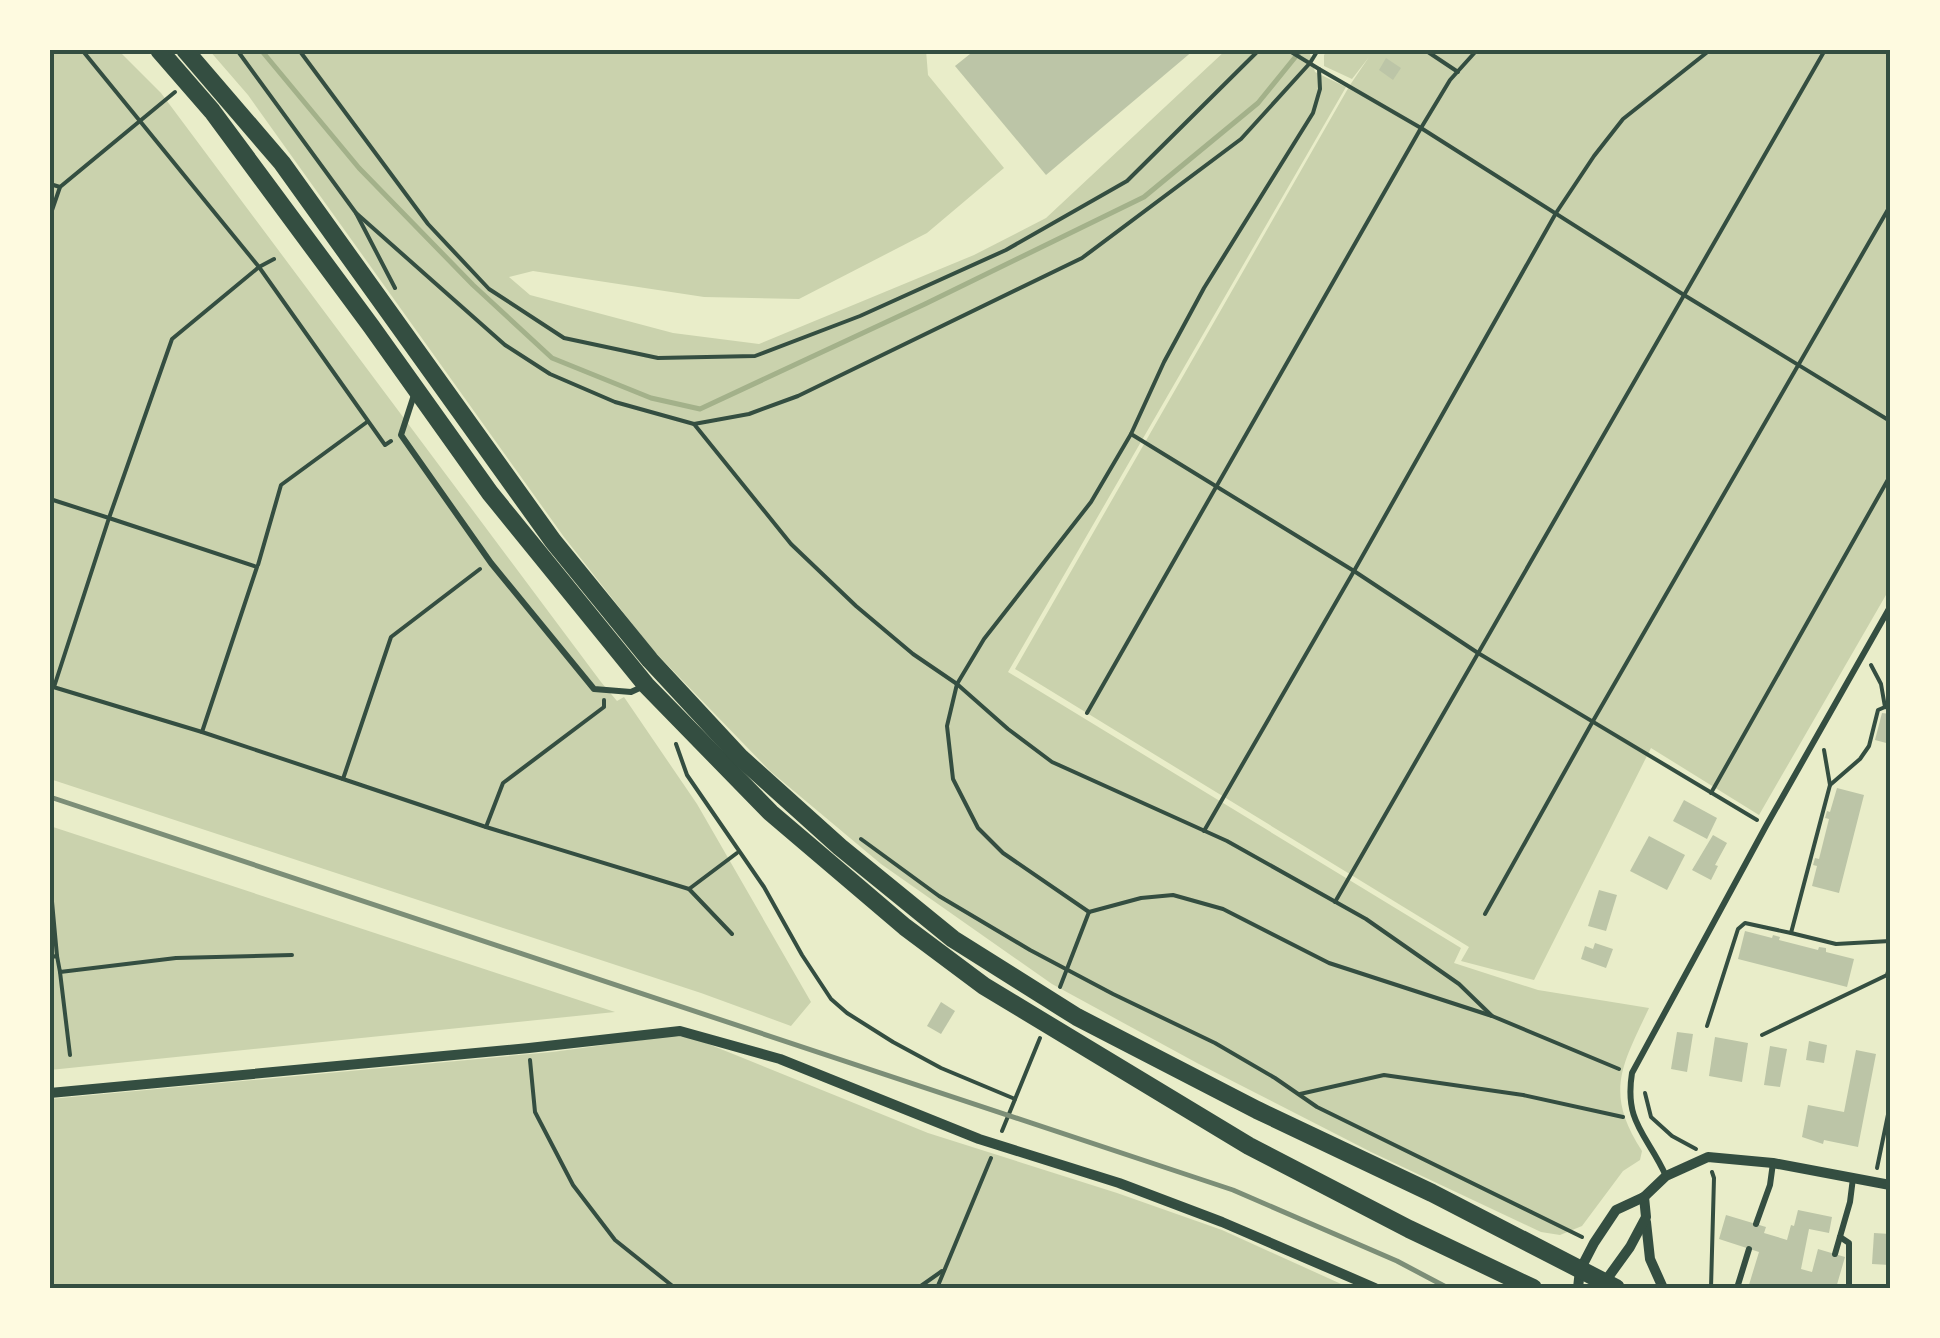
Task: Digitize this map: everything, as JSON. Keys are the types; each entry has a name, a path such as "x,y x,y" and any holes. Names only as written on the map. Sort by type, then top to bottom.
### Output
{"main road":[{"path":"159,50 212,111 490,492 646,684 770,813 890,914 984,986 1249,1146 1533,1288"},
{"path":"185,50 282,163 553,541 626,630 741,758 840,847 953,939 1077,1017 1432,1194 1579,1279 1607,1286"}],"street":[{"path":"50,1093 680,1031 780,1059 980,1139 1222,1222 1375,1288"},
{"path":"1579,1279 1594,1243 1616,1210 1644,1198 1666,1176 1708,1158 1772,1163 1890,1185"},
{"path":"1644,1198 1650,1259 1663,1288"},
{"path":"1607,1286 1646,1218"}],"lane":[{"path":"416,389 401,435 491,563 594,689 631,692 646,684"},
{"path":"1666,1176 1633,1118 1628,1095 1632,1074 1890,608"},
{"path":"1756,1224 1770,1186 1772,1163"},
{"path":"1835,1254 1853,1178"},
{"path":"1840,1237 1849,1243 1848,1288"},
{"path":"1737,1288 1749,1248"}],"path":[{"path":"82,50 259,268 385,445 401,435"},
{"path":"298,50 428,224 489,289 564,338 658,358 754,356 860,316 1006,250 1127,182 1259,50"},
{"path":"1288,50 1890,421"},
{"path":"356,213 505,345 550,374 615,402 694,424 749,414 798,396 1082,258 1241,139 1310,64 1318,50"},
{"path":"1424,50 1458,72"},
{"path":"1086,713 1420,128 1450,80 1477,50"},
{"path":"1204,831 1556,213 1623,119 1710,50"},
{"path":"1335,902 1825,50"},
{"path":"238,51 356,213 399,295"},
{"path":"1319,69 1320,89 1313,112 1204,288 1131,434 1092,502 984,640 958,684 947,726 953,779 978,828 1003,853 1090,912 1173,894 1223,909 1330,963 1492,1016 1632,1074"},
{"path":"50,216 60,187 178,90"},
{"path":"50,184 60,187"},
{"path":"1485,914 1890,206"},
{"path":"274,259 172,339 52,687 689,889 732,934"},
{"path":"202,732 280,485 368,422"},
{"path":"694,424 792,544 856,606 913,654 958,684 1008,730 1052,762 1227,841 1366,920 1459,984 1492,1016"},
{"path":"1131,434 1478,652 1766,826"},
{"path":"1710,793 1890,476"},
{"path":"50,500 257,567"},
{"path":"343,779 391,637 491,563"},
{"path":"1830,785 1860,759 1869,746 1878,710 1887,708 1881,684 1864,652"},
{"path":"486,827 503,784 604,706 604,690"},
{"path":"1791,933 1830,785 1821,728"},
{"path":"854,834 939,896 1030,950 1215,1043 1317,1106 1594,1243"},
{"path":"689,889 738,852"},
{"path":"50,880 70,1055"},
{"path":"1056,998 1090,912"},
{"path":"1707,1026 1738,929 1746,923 1836,944 1890,941"},
{"path":"60,972 176,958 292,955"},
{"path":"50,957 58,956"},
{"path":"1762,1036 1887,975 1890,964"},
{"path":"846,1013 941,1068 1015,1099"},
{"path":"1002,1133 1042,1032"},
{"path":"529,1048 535,1112 573,1186 615,1240 675,1288"},
{"path":"1300,1094 1384,1074 1523,1095 1633,1118"},
{"path":"1874,1182 1890,1105"},
{"path":"937,1288 994,1150"},
{"path":"918,1288 946,1268"}],"green space":[{"path":"50,50 118,50 161,93 601,682 617,701 624,697 697,804 811,1002 791,1026 50,779"},
{"path":"209,50 926,50 928,75 1004,168 927,233 799,299 704,297 533,271 509,277 530,295 673,333 759,344 974,255 1046,218 1226,50 1312,50 1315,72 1346,87 1008,672 1461,948 1454,963 1538,990 1649,1008 1625,1063 1620,1095 1630,1130 1642,1151 1640,1160 1623,1171 1582,1226 1560,1235 1541,1232 1371,1152 1052,984 881,864 770,771 652,649 564,537 248,95"},
{"path":"1328,50 1890,50 1890,588 1759,815 1651,748 1534,980 1461,961 1469,947 1015,669 1369,57 1352,79 1324,66"},
{"path":"50,826 615,1012 50,1070"},
{"path":"672,1036 691,1037 928,1133 1222,1230 1350,1288 50,1288 50,1099 552,1052"}],"building":[{"path":"975,50 1194,50 1046,175 955,66"},
{"path":"1386,58 1401,68 1393,80 1379,70"},
{"path":"1882,713 1890,714 1890,744 1875,740"},
{"path":"1837,788 1864,795 1839,893 1812,886 1817,866 1813,865 1815,858 1819,859 1829,819 1825,818"},
{"path":"1684,800 1717,818 1707,839 1673,821"},
{"path":"1713,835 1727,843 1711,880 1692,870"},
{"path":"1649,836 1685,855 1667,890 1630,871"},
{"path":"1599,890 1617,895 1606,931 1588,926"},
{"path":"1745,931 1772,938 1773,935 1818,950 1826,948 1826,952 1854,959 1847,987 1738,959"},
{"path":"1595,943 1613,949 1606,968 1581,959 1585,946 1593,949"},
{"path":"941,1002 955,1011 941,1034 927,1026"},
{"path":"1677,1032 1693,1034 1687,1072 1671,1069"},
{"path":"1715,1037 1748,1043 1742,1082 1709,1076"},
{"path":"1809,1041 1827,1045 1824,1063 1806,1060"},
{"path":"1770,1046 1787,1049 1780,1087 1764,1085"},
{"path":"1856,1050 1876,1054 1858,1147 1824,1140 1823,1144 1802,1137 1808,1105 1844,1112"},
{"path":"1798,1210 1832,1217 1829,1233 1809,1229 1801,1269 1812,1272 1818,1249 1845,1257 1836,1288 1748,1288 1759,1252 1719,1239 1726,1215 1766,1227 1764,1233 1787,1240"},
{"path":"1874,1233 1890,1234 1890,1265 1872,1264"}],"waterway":[{"path":"261,50 359,168 473,285 552,358 651,398 700,409 1144,197 1258,103 1301,50"}],"railway":[{"path":"50,797 1233,1190 1397,1261 1448,1288"}]}
